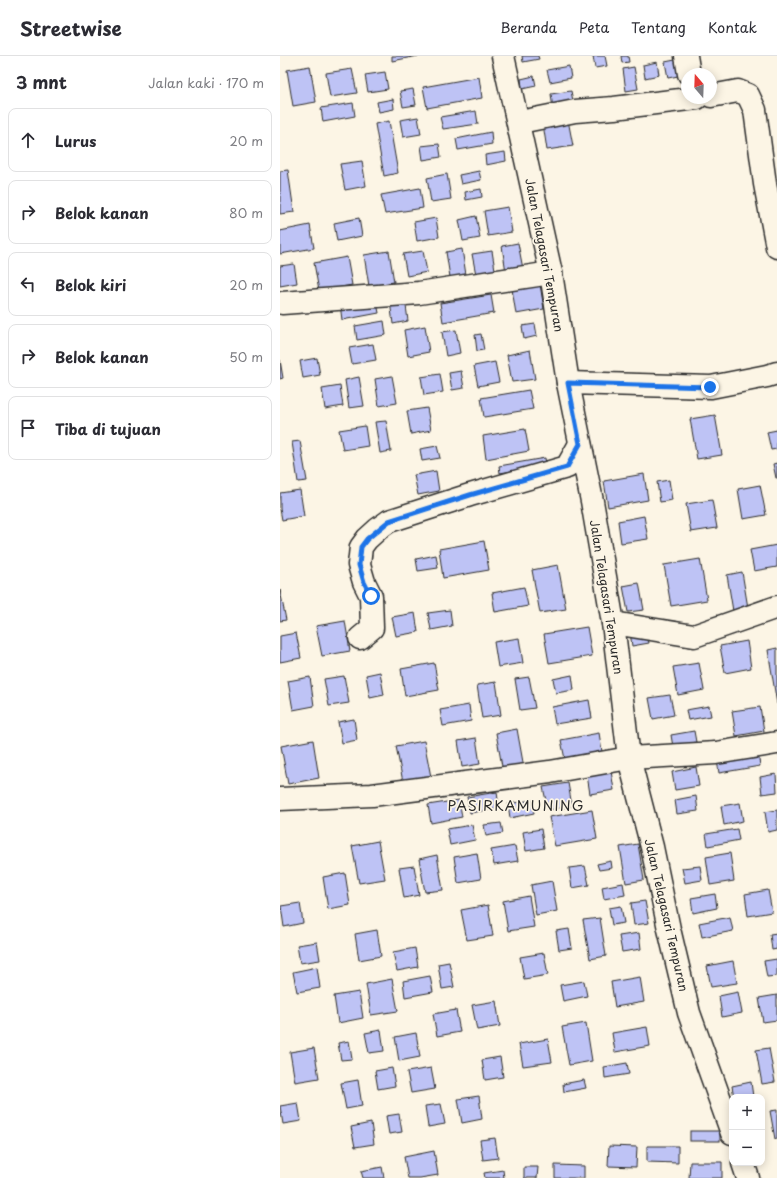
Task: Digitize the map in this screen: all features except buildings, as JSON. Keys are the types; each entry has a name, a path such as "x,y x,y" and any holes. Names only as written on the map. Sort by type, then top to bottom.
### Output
{"street":[{"name":"Jalan Telagasari Tempuran","path":"503,56 551,273 568,383 592,501 613,623 629,758 652,847 669,929 689,1013 731,1130"},
{"path":"686,56 687,68"},
{"path":"717,95 738,91 748,95 755,110 765,184 777,247"},
{"path":"525,121 575,111 681,100"},
{"path":"282,303 419,293 551,273"},
{"path":"568,383 710,387 777,373"},
{"path":"360,638 372,628 371,596 364,582 359,565 361,547 367,539 389,521 470,495 567,467 580,444"},
{"path":"613,623 694,636 777,607"},
{"path":"280,799 372,795 550,772 629,758 716,753 777,743"},
{"path":"744,1166 748,1178"}],"district":[{"name":"PASIRKAMUNING","path":"516,805"}],"route":[{"path":"371,596 364,582 359,565 361,547 367,539 389,521 470,495 567,467 580,444 568,383 710,387"}]}
